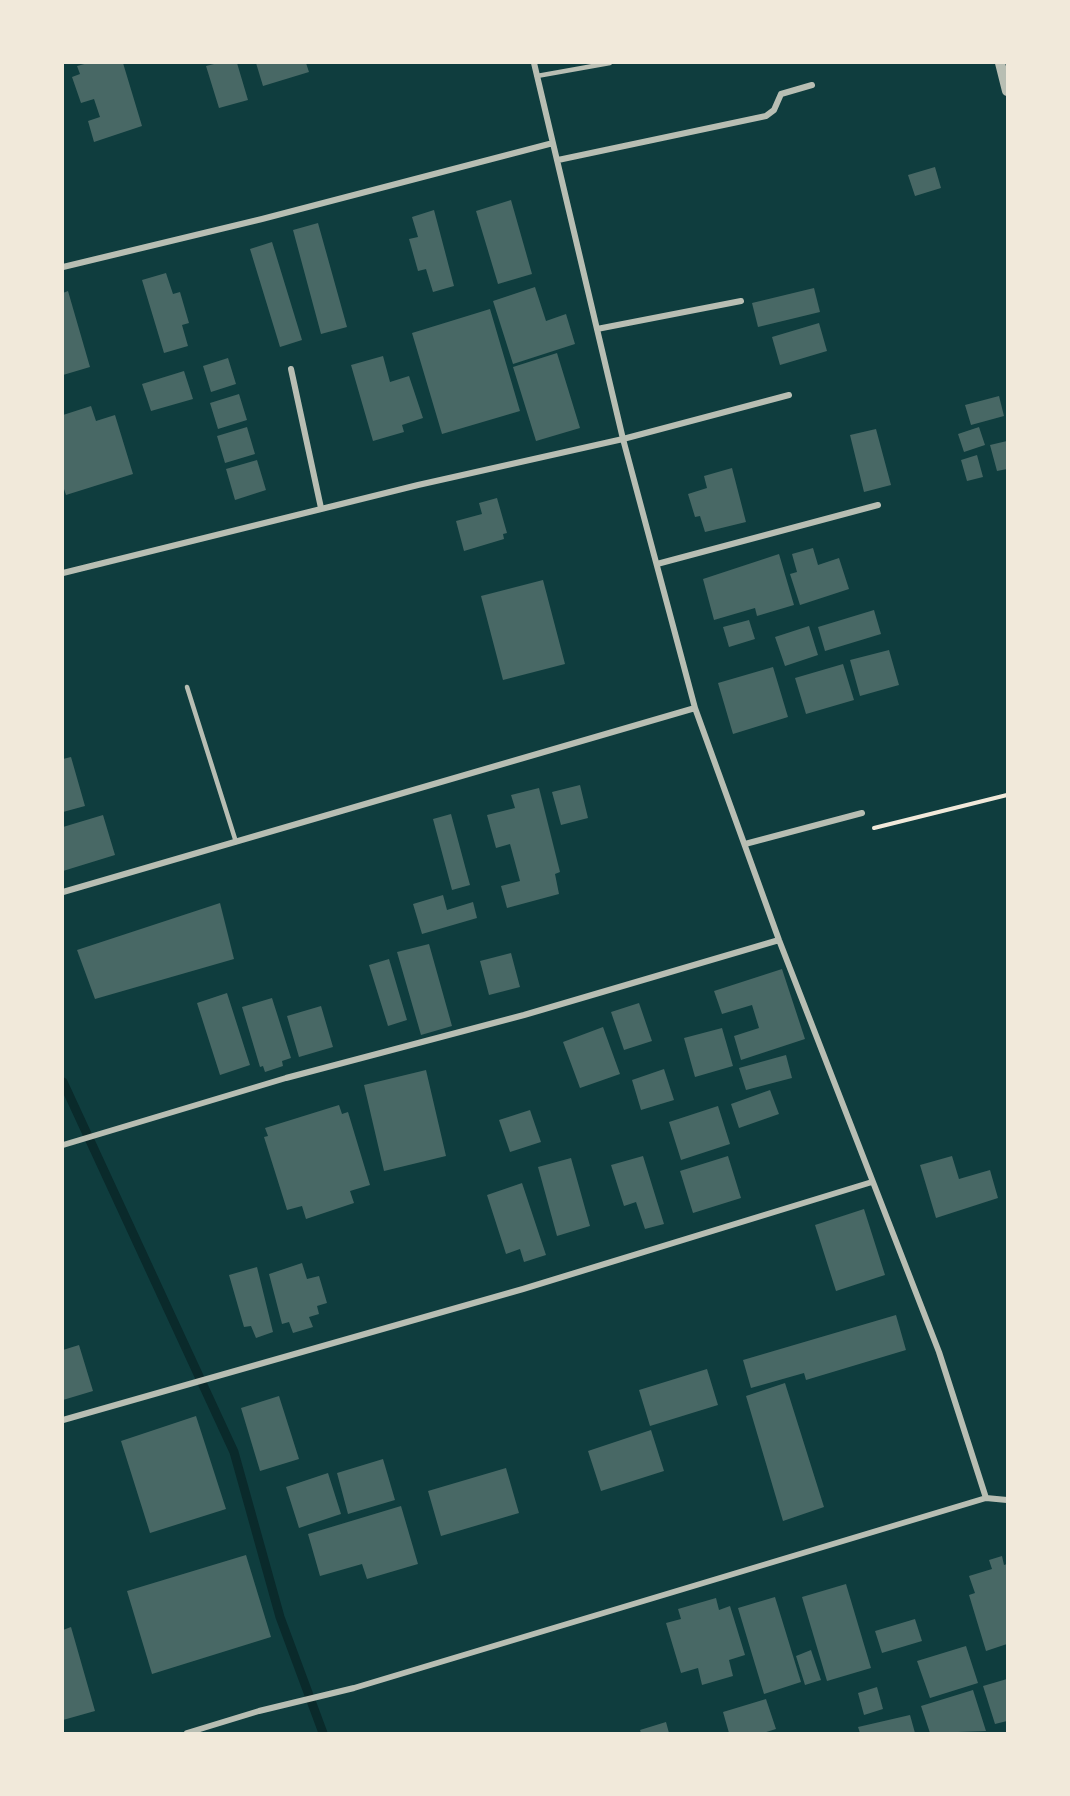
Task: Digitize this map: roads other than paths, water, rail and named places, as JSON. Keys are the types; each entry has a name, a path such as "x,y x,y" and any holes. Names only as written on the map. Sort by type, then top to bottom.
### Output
{"street":[{"path":"534,63 623,439 695,708 779,940 939,1352 986,1498"},
{"path":"999,63 1007,91"},
{"path":"558,160 766,116 774,110 781,94 812,86"},
{"path":"63,267 273,216 553,143"},
{"path":"597,329 741,301"},
{"path":"291,369 321,508"},
{"path":"63,573 321,508 623,439 789,395"},
{"path":"657,564 878,505"},
{"path":"63,892 695,708"},
{"path":"745,844 862,813"},
{"path":"63,1145 286,1078 524,1015 779,940"},
{"path":"63,1420 523,1290 872,1182"},
{"path":"187,1733 259,1711 354,1688 986,1498 1007,1500"}],"lane":[{"path":"537,76 610,63"},
{"path":"187,687 236,842"}],"waterway":[{"path":"63,1082 234,1452 280,1617 323,1733"}]}
